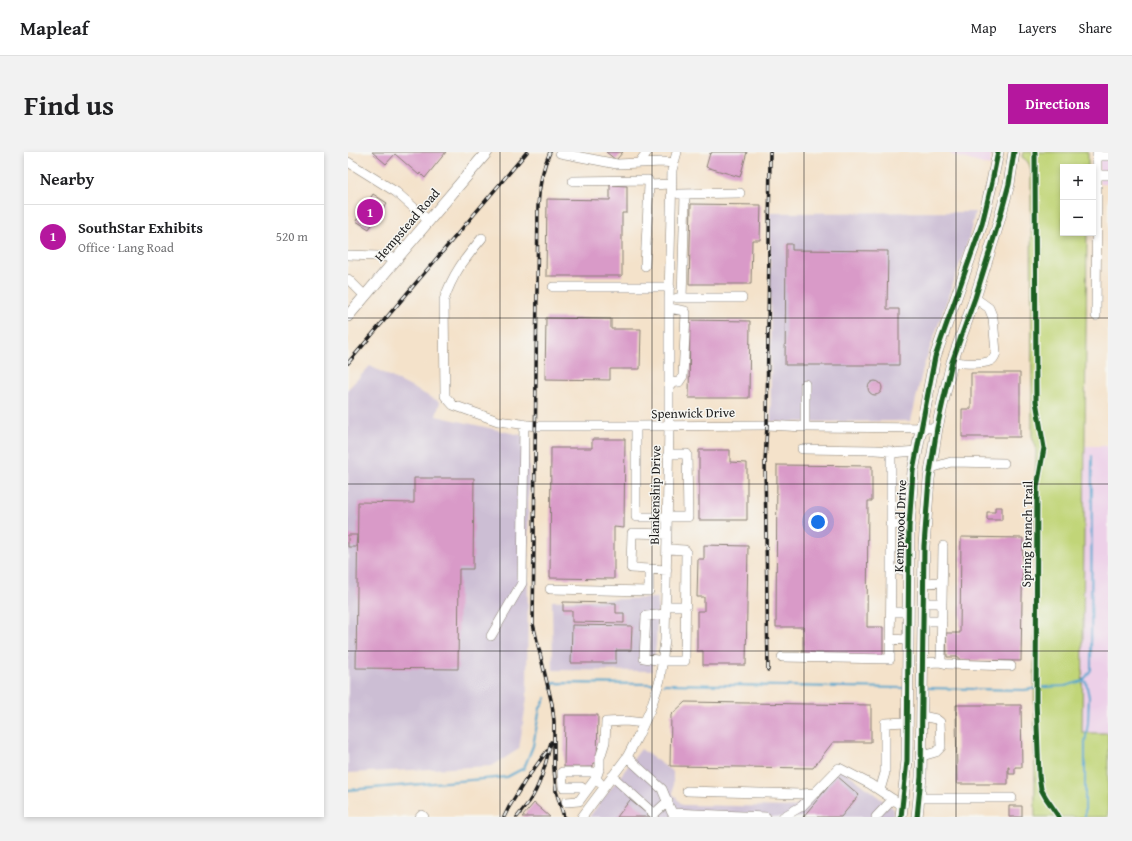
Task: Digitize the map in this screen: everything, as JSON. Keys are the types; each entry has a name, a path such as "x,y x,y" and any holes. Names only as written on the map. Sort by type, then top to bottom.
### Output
{"main road":[{"name":"Hempstead Road","path":"348,316 488,152"},
{"name":"Kempwood Drive","path":"902,812 907,761 909,525 914,471 935,358 982,224 998,152"},
{"name":"Kempwood Drive","path":"918,817 922,756 924,546 930,468 937,428 952,362 975,298 997,228 1009,184 1014,152"},
{"path":"909,570 924,570"},
{"path":"907,722 922,719"}],"street":[{"path":"639,163 647,152"},
{"name":"Blankenship Drive","path":"582,817 627,757 650,710 660,680 663,661 667,570 669,298 672,189 676,152"},
{"path":"560,154 617,164 674,162"},
{"path":"1096,316 1097,154 1108,156"},
{"path":"348,162 396,192 429,221"},
{"path":"1097,175 1108,175"},
{"path":"573,181 648,180 645,266"},
{"path":"648,185 672,189 685,194 740,193"},
{"path":"682,298 685,194"},
{"name":"Spenwick Drive","path":"482,238 460,265 448,286 444,300 445,396 453,406 498,421 536,426 767,425 805,427 937,428"},
{"path":"348,255 397,258"},
{"path":"348,280 365,296"},
{"path":"553,287 670,287"},
{"path":"669,298 742,298"},
{"path":"952,362 966,363 991,361 995,357 996,354 992,318 989,308 975,298"},
{"path":"669,308 685,311 686,313 683,376 679,382 669,383"},
{"path":"805,384 805,427"},
{"path":"491,636 522,583 524,424"},
{"path":"636,426 636,517 688,517 687,454 668,454"},
{"path":"802,449 876,450 891,451 891,453 917,451"},
{"path":"782,658 890,659 891,453"},
{"path":"930,468 951,462 1004,463"},
{"path":"890,524 909,525"},
{"path":"667,534 632,533 631,568 667,570"},
{"path":"939,662 941,659 943,546"},
{"path":"667,549 686,551 686,606 685,660 663,661 644,658 646,616 686,606"},
{"path":"550,589 649,591 649,569"},
{"path":"891,570 909,570"},
{"path":"924,583 942,582"},
{"path":"924,603 942,603"},
{"path":"890,612 908,612"},
{"path":"923,621 942,621"},
{"path":"890,639 908,640"},
{"path":"923,664 939,662 947,664 1010,666"},
{"path":"922,719 936,719 940,722 941,747 936,752 922,756"},
{"path":"566,802 579,801 596,778 600,767 600,758 605,742 606,722 626,720 644,723"},
{"path":"880,790 885,773 885,723 907,722"},
{"path":"627,757 662,789 672,813 766,817"},
{"path":"783,817 802,806 839,768 870,784 893,799 902,812"},
{"path":"586,791 581,787 563,787 562,772 594,772 596,778 604,787"},
{"path":"612,776 654,814 668,802"},
{"path":"687,791 801,794 816,793"},
{"path":"919,798 1012,798"},
{"path":"876,817 893,799"},
{"path":"420,817 422,815 424,817"}],"shaded area":[{"path":"949,152 992,152 990,166 952,155"},
{"path":"1099,152 1108,152 1108,184 1099,184"},
{"path":"975,212 968,241 923,368 911,421 771,422 770,213"},
{"path":"370,366 440,402 436,416 529,437 527,697 519,749 492,766 348,773 348,389"},
{"path":"1084,446 1108,446 1108,733 1082,733"},
{"path":"658,598 656,645 652,671 553,670 552,601"},
{"path":"641,749 673,772 673,794 682,805 795,807 837,765 894,809 893,817 589,817"}],"green space":[{"path":"1023,152 1088,152 1088,164 1060,164 1060,236 1087,236 1082,733 1108,733 1108,817 1035,817 1034,610 1036,447 1032,437 1031,174 1028,162 1022,157"}],"building":[{"path":"372,152 446,152 425,178 420,173 419,175 395,154 386,164"},
{"path":"606,152 623,152 616,160"},
{"path":"712,152 747,152 740,177 706,167 710,153 711,154"},
{"path":"610,185 627,186 627,213 622,213 622,276 546,276 547,199 610,200"},
{"path":"373,194 387,203 369,229 356,221"},
{"path":"691,204 761,205 760,240 752,240 751,284 689,284"},
{"path":"786,244 792,244 792,250 888,251 887,309 899,309 899,365 785,365"},
{"path":"546,318 611,319 611,329 641,329 640,369 610,369 610,380 545,379"},
{"path":"690,320 750,321 749,398 689,398"},
{"path":"971,373 1020,373 1020,437 962,437 962,409 971,409"},
{"path":"872,381 878,381 882,385 882,391 878,395 872,395 868,391 868,385"},
{"path":"592,439 625,439 624,528 614,527 614,579 550,578 551,448 592,448"},
{"path":"699,450 730,450 730,462 747,463 747,520 699,520"},
{"path":"777,465 872,466 872,501 868,501 867,627 883,627 883,658 803,657 803,627 776,627"},
{"path":"414,478 474,478 473,569 459,569 458,669 356,668 358,502 414,503"},
{"path":"995,507 1002,507 1002,520 987,520 987,512 995,512"},
{"path":"348,535 357,535 356,547 348,547"},
{"path":"961,537 1023,538 1021,661 959,660 959,657 947,657 946,633 960,633"},
{"path":"704,545 748,546 746,665 703,665 703,651 697,651 697,611 704,611 704,597 697,597 698,559 704,559"},
{"path":"563,602 616,603 616,613 624,613 624,623 572,622 572,611 563,611"},
{"path":"572,625 632,626 631,650 616,650 616,663 571,663"},
{"path":"685,702 871,705 871,742 833,742 813,768 670,766 671,715"},
{"path":"956,705 1021,705 1022,767 1015,767 1015,774 1009,774 1008,767 1008,784 957,784"},
{"path":"565,715 598,715 597,763 593,763 593,767 564,767"},
{"path":"837,776 859,795 841,817 803,817"},
{"path":"630,800 651,817 617,817"},
{"path":"534,803 550,817 522,817"},
{"path":"1009,806 1022,806 1022,817 1009,817"}],"waterway":[{"path":"927,688 1024,690 1065,686 1083,681 1091,670 1092,456"},
{"path":"1083,681 1086,682 1089,697 1088,723 1085,743 1085,817"},
{"path":"551,688 554,683 653,684"},
{"path":"664,684 904,688"},
{"path":"348,790 507,777 524,768 533,746 540,708 546,698"}],"railway":[{"path":"348,363 527,152"},
{"path":"550,152 541,178 538,206 533,624 552,704 554,721 554,768 556,791 564,817"},
{"path":"768,670 765,462 767,425 770,152"},
{"path":"517,817 529,802 537,788 543,773 551,742"},
{"path":"504,817 525,781 547,751"}],"cycle path":[{"path":"901,817 907,761 909,527 913,471 935,357 982,224 998,152"},
{"path":"917,817 921,777 924,546 929,479 937,428 952,362 975,298 997,228 1009,184 1014,152"},
{"name":"Spring Branch Trail","path":"1035,152 1036,401 1044,448 1037,487 1036,700 1039,776 1041,789 1059,817"}],"place":[{"name":"SouthStar Exhibits","path":"370,212"}]}
